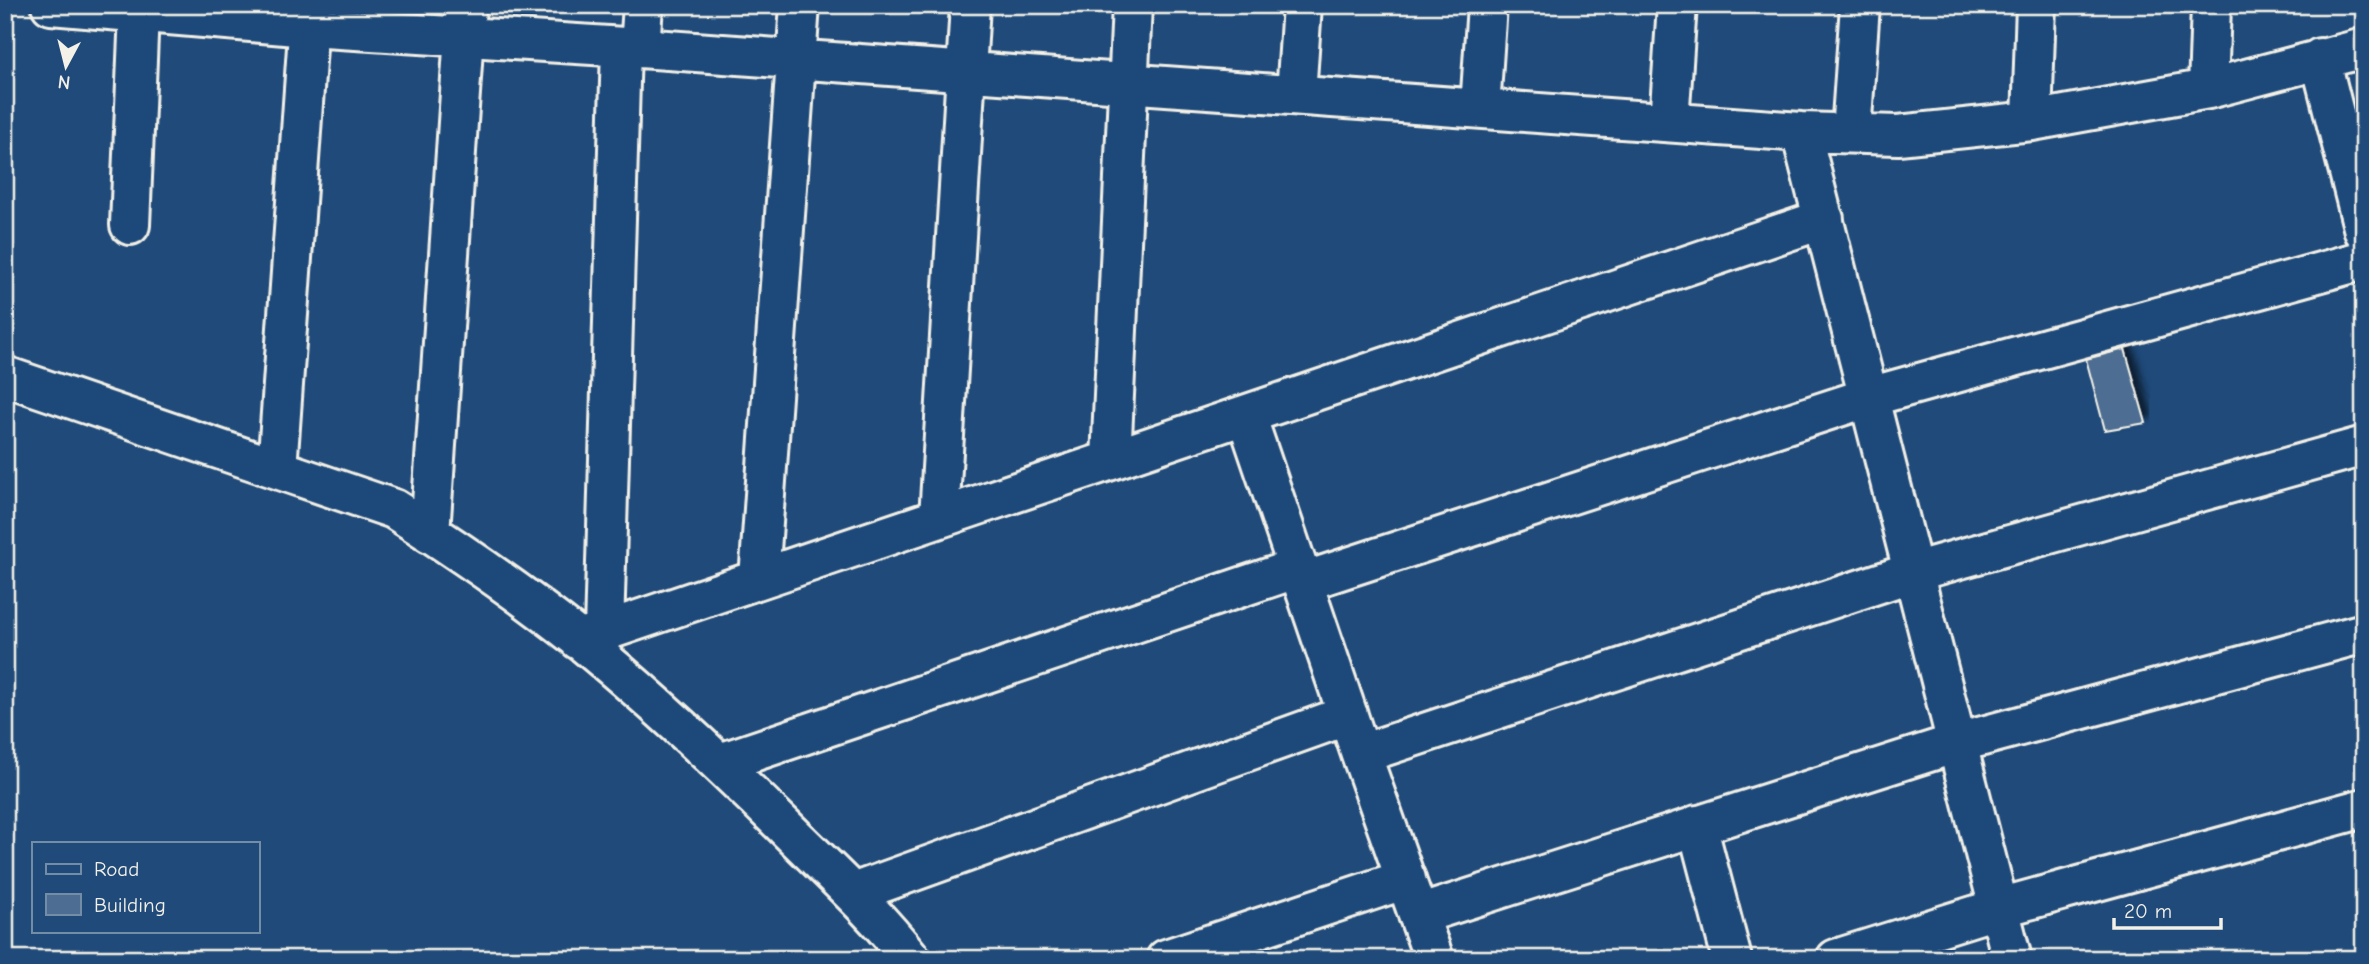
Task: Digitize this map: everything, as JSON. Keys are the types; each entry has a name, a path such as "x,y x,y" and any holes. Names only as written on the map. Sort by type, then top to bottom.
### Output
{"street":[{"path":"51,5 139,12 465,21 631,47 1801,132 1898,135 2032,121 2208,89 2364,48"},
{"path":"592,636 631,47 643,5"},
{"path":"759,579 800,5"},
{"path":"939,518 970,5"},
{"path":"1111,460 1132,5"},
{"path":"1296,95 1302,5"},
{"path":"1480,108 1487,5"},
{"path":"1669,122 1677,5"},
{"path":"1851,133 1860,5"},
{"path":"2032,121 2036,5"},
{"path":"2208,89 2211,5"},
{"path":"130,225 139,12"},
{"path":"277,469 309,16"},
{"path":"430,533 465,21"},
{"path":"2320,58 2364,231"},
{"path":"1801,132 2012,959"},
{"path":"592,636 1824,219"},
{"path":"720,763 1300,575 1868,397 2364,260"},
{"path":"5,376 394,509 592,636 883,923 911,959"},
{"path":"1246,415 1433,959"},
{"path":"1361,754 1913,572 2364,446"},
{"path":"1418,915 1957,743 2364,633"},
{"path":"853,894 1348,715"},
{"path":"1836,959 1999,908 2364,808"},
{"path":"1697,825 1732,959"},
{"path":"1166,959 1406,879"}],"building":[{"path":"2125,349 2146,423 2105,430 2086,359"}]}
